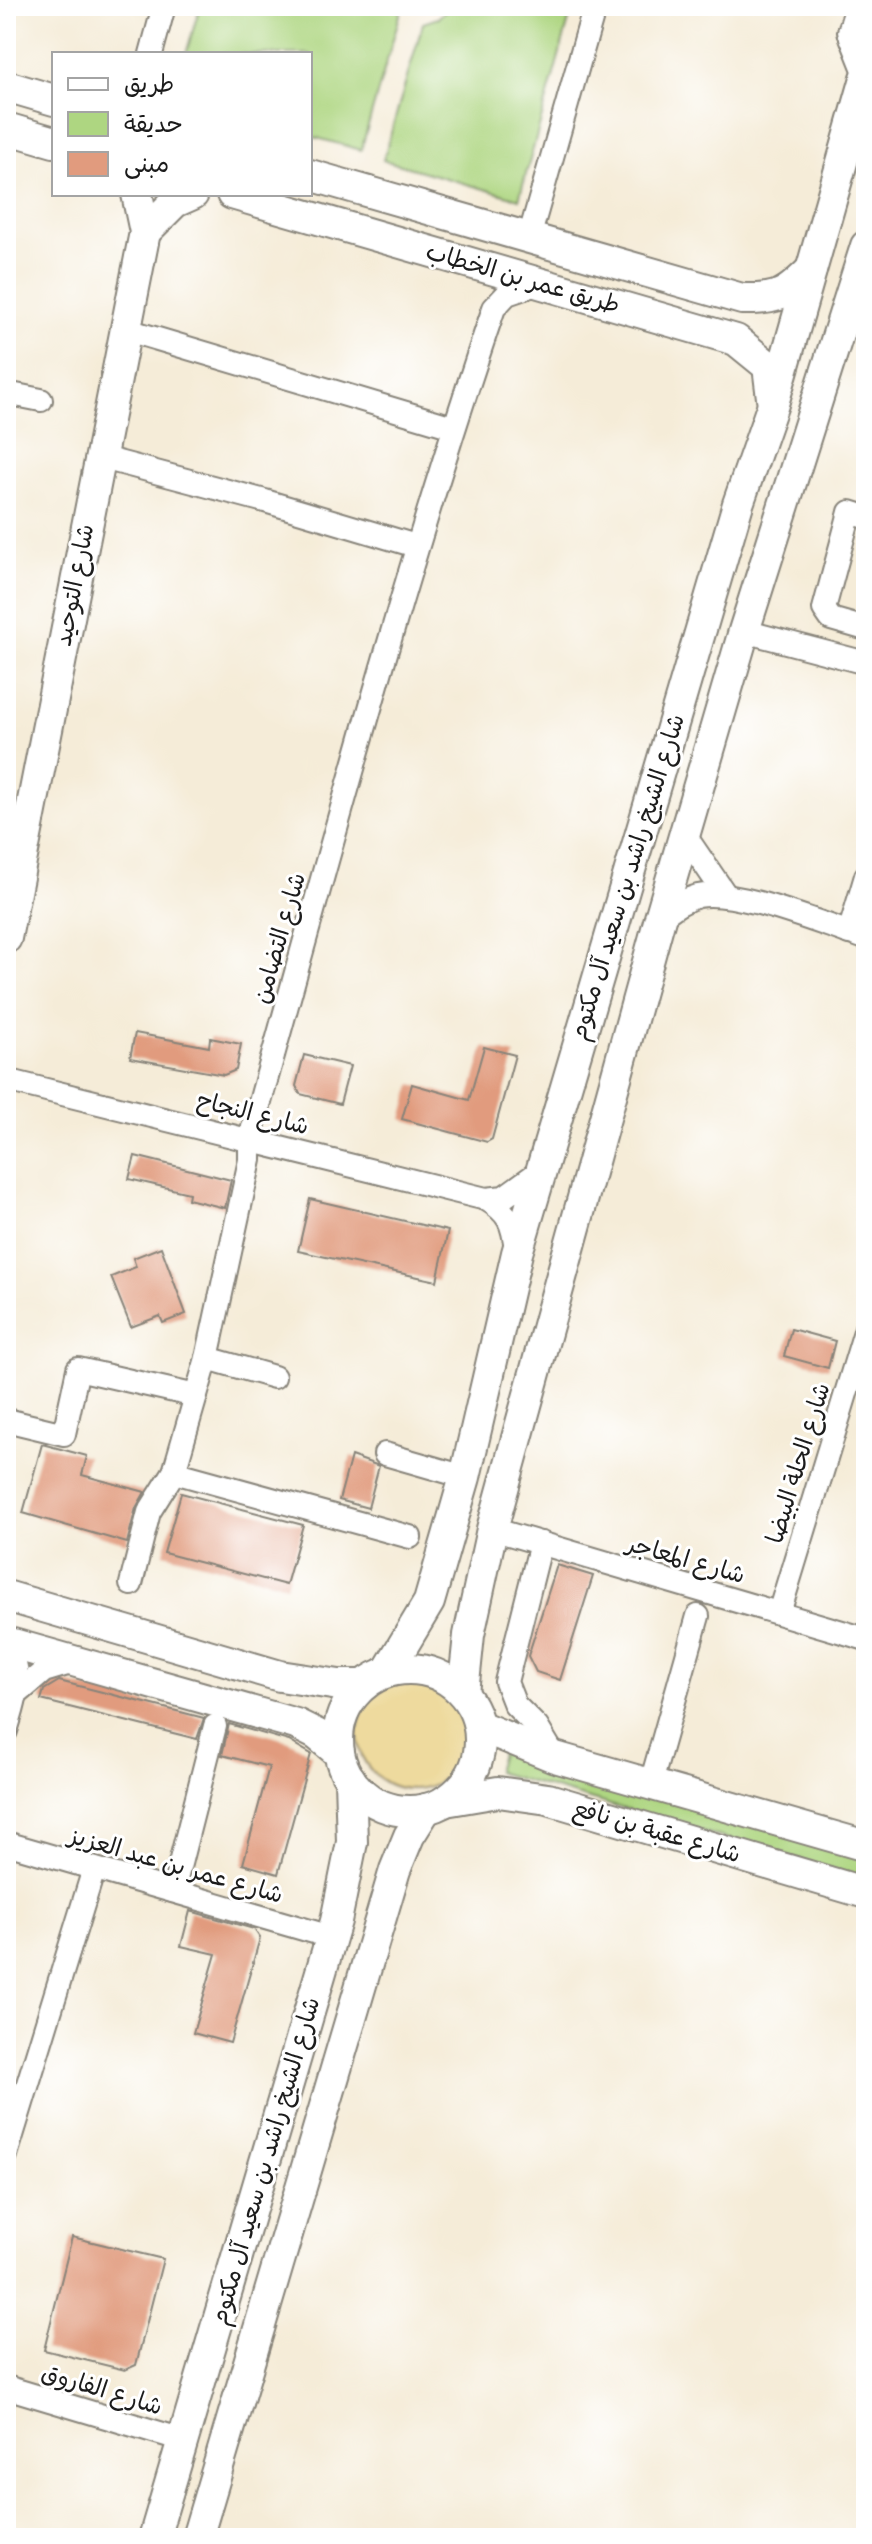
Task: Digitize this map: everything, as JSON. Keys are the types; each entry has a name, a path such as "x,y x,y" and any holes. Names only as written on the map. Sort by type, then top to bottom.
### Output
{"street":[{"path":"152,52 164,6"},
{"path":"529,238 595,6"},
{"path":"857,6 849,32 866,76"},
{"name":"شارع الشيخ راشد بن سعيد آل مكتوم","path":"376,1678 429,1602 465,1477 517,1253 540,1171 738,504 773,404 866,76"},
{"path":"6,86 52,99"},
{"path":"6,128 52,141"},
{"name":"طريق عمر بن الخطاب","path":"312,176 742,299 766,300 787,293 811,270"},
{"name":"شارع التوحيد","path":"6,938 145,232 137,196"},
{"path":"145,232 166,209 189,196"},
{"name":"طريق عمر بن الخطاب","path":"239,196 736,340 768,366 773,404"},
{"path":"388,239 402,236 413,223 412,214 404,202"},
{"name":"شارع الشيخ راشد بن سعيد آل مكتوم","path":"463,1693 469,1635 492,1529 660,918 744,631 859,300 866,246"},
{"path":"478,265 494,308 507,294 539,283"},
{"name":"شارع التضامن","path":"131,1584 149,1512 174,1472 207,1358 250,1160 250,1138 416,546 494,308"},
{"path":"124,329 453,427"},
{"path":"6,393 41,400"},
{"path":"99,457 265,501 416,546"},
{"path":"713,738 699,745 688,742 684,730 716,616 738,504"},
{"path":"744,631 862,662 866,630 831,619 824,609 850,512 866,517"},
{"path":"684,834 725,894"},
{"path":"660,918 681,902 698,896 725,894 858,936 866,876"},
{"name":"شارع النجاح","path":"6,1080 250,1138 486,1199 507,1211 514,1226 517,1253"},
{"path":"486,1199 504,1197 540,1171"},
{"name":"شارع الحلة البيضا","path":"779,1613 862,1356 866,1328"},
{"path":"207,1358 274,1377"},
{"path":"6,1420 64,1434 78,1369 196,1396"},
{"path":"385,1454 465,1477"},
{"path":"174,1472 410,1537"},
{"name":"شارع المعاجر","path":"492,1529 866,1639"},
{"path":"541,1543 506,1682 515,1705 537,1727 555,1757"},
{"path":"6,1596 280,1676 339,1685 407,1668 428,1671 463,1693 479,1726 480,1744 474,1769 459,1790 436,1805 409,1811 383,1805 361,1792 344,1766 316,1734 296,1724 6,1642"},
{"path":"651,1783 698,1616"},
{"path":"6,1649 17,1672 17,1694 6,1731"},
{"path":"17,1694 44,1671 77,1662"},
{"path":"344,1766 342,1715 376,1678"},
{"path":"173,1891 215,1726"},
{"name":"شارع عقبة بن نافع","path":"479,1726 555,1757 866,1846"},
{"name":"شارع الشيخ راشد بن سعيد آل مكتوم","path":"154,2538 331,1937 352,1842 344,1766"},
{"name":"شارع عقبة بن نافع","path":"436,1805 498,1792 548,1799 866,1893"},
{"name":"شارع الشيخ راشد بن سعيد آل مكتوم","path":"197,2538 395,1870 409,1836 436,1805"},
{"name":"شارع عمر بن عبد العزيز","path":"6,1843 331,1937"},
{"path":"6,2155 94,1869"},
{"name":"شارع الفاروق","path":"6,2387 183,2440"}],"green space":[{"path":"200,6 402,8 361,150 312,137 312,52 187,52"},
{"path":"450,6 573,6 519,199 383,160 423,23 438,18"},
{"path":"503,1746 866,1858 866,1879 496,1772"}],"sand":[{"path":"412,1681 433,1685 450,1697 462,1714 466,1735 462,1756 450,1773 433,1785 412,1789 391,1785 374,1773 362,1756 358,1735 362,1714 374,1697 391,1685"}],"building":[{"path":"135,1033 209,1047 210,1038 241,1044 236,1070 224,1075 130,1058"},
{"path":"484,1047 515,1055 492,1139 487,1142 402,1119 412,1084 469,1100"},
{"path":"304,1055 350,1066 340,1104 300,1094 296,1086"},
{"path":"135,1156 231,1180 225,1208 188,1199 189,1193 129,1179"},
{"path":"310,1199 448,1231 437,1281 298,1251"},
{"path":"161,1247 186,1314 163,1323 160,1316 131,1327 111,1277 136,1267 133,1258"},
{"path":"791,1329 835,1341 828,1368 784,1356"},
{"path":"42,1444 87,1456 82,1475 145,1492 136,1508 127,1543 23,1513"},
{"path":"351,1456 379,1466 368,1508 339,1500"},
{"path":"181,1493 303,1525 286,1585 164,1553"},
{"path":"557,1565 593,1576 560,1680 536,1672 528,1656"},
{"path":"59,1681 204,1718 197,1739 41,1700 44,1690"},
{"path":"229,1724 289,1741 311,1754 278,1874 243,1864 269,1767 222,1755"},
{"path":"190,1911 254,1929 260,1938 230,2043 193,2033 216,1954 181,1946"},
{"path":"72,2237 163,2259 136,2365 125,2370 44,2350"}]}
